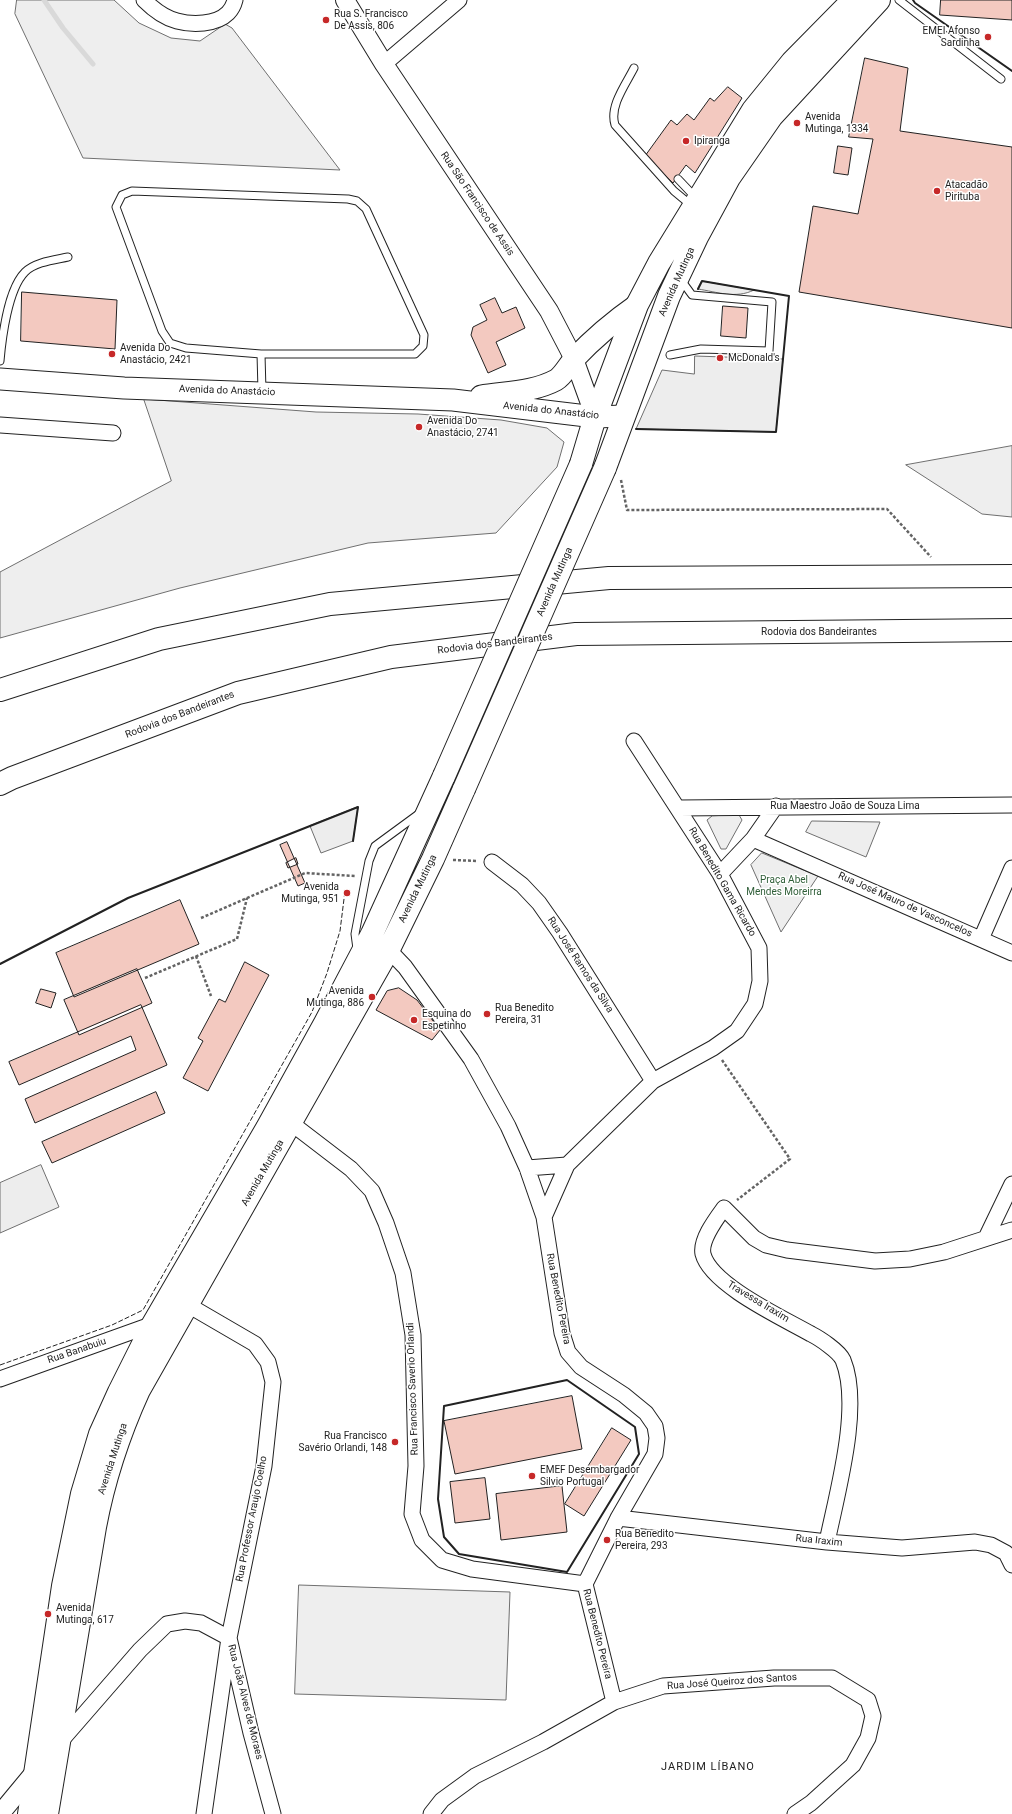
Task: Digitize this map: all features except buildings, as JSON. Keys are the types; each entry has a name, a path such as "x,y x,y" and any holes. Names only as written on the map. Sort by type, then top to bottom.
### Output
{"main road":[{"name":"Avenida Mutinga","path":"28,1814 63,1586 82,1494 100,1434 118,1392 153,1324 292,1082 372,934 432,804 581,464 595,417 637,305 659,263 696,204 732,137 792,62 853,0"},
{"name":"Avenida Mutinga","path":"47,1814 101,1497 124,1424 139,1390 389,949 433,859 612,471 624,416 679,276 697,237 729,178 772,116 879,0"},
{"name":"Avenida do Anastácio","path":"453,400 521,390 549,383 558,379 574,359 620,317 637,305"},
{"path":"637,305 645,314 648,325 641,362 642,369"},
{"name":"Avenida do Anastácio","path":"0,379 124,388 453,400 595,417 624,416"},
{"path":"0,690 159,639 330,604 609,578 1012,576"},
{"name":"Rodovia dos Bandeirantes","path":"0,784 12,778 238,693 391,657 576,634 1012,630"}],"street":[{"path":"144,0 154,10 177,21 194,23 213,21 228,14 235,0"},
{"name":"Rua São Francisco de Assis","path":"345,0 384,64 549,311 574,359 595,417"},
{"path":"384,64 459,0"},
{"path":"0,425 113,433"},
{"name":"Rua Benedito Gama Ricardo","path":"544,1217 567,1165 653,1081 713,1048 737,1031 755,1004 760,981 759,948 720,874 679,808 634,741"},
{"name":"Rua Maestro João de Souza Lima","path":"679,808 1012,805"},
{"path":"720,874 753,839 776,806"},
{"name":"Rua José Mauro de Vasconcelos","path":"753,839 1012,953"},
{"name":"Rua José Ramos da Silva","path":"492,862 522,885 539,903 653,1081"},
{"path":"981,939 1012,868"},
{"name":"Rua Benedito Pereira","path":"372,934 389,949 405,967 471,1059 508,1126 527,1168 544,1217 562,1333 568,1352 581,1367 624,1395 646,1413 655,1426 657,1438 655,1454 618,1518 585,1584 614,1702"},
{"path":"291,1123 292,1082"},
{"name":"Rua Francisco Saverio Orlandi","path":"291,1123 351,1169 372,1191 386,1223 403,1273 413,1335 416,1466 412,1514 422,1540 442,1560 472,1569 585,1584"},
{"path":"527,1168 567,1165"},
{"path":"986,1238 1012,1184"},
{"path":"724,1208 754,1238 766,1244 787,1250 838,1258 875,1261 910,1259 944,1252 1012,1230"},
{"name":"Travessa Iraxim","path":"724,1208 708,1230 706,1238 703,1253 710,1268 730,1287 821,1339 842,1358 849,1377 850,1411 846,1445 827,1542"},
{"path":"153,1324 188,1305"},
{"name":"Rua Professor Araujo Coelho","path":"188,1305 255,1344 268,1362 273,1382 264,1466 229,1638 204,1814"},
{"name":"Rua Banabuiu","path":"0,1378 153,1324"},
{"name":"Rua Iraxim","path":"618,1518 827,1542 902,1548 975,1542 991,1545 1006,1552 1012,1564"},
{"name":"Rua João Alves de Moraes","path":"34,1773 140,1650 167,1624 185,1621 201,1623 229,1638 273,1814"},
{"name":"Rua José Queiroz dos Santos","path":"431,1814 442,1800 475,1776 550,1739 614,1702 663,1686 774,1678 832,1678 868,1700 873,1716 868,1738 853,1765 811,1803 795,1814"},
{"path":"0,1814 34,1773"}],"lane":[{"path":"899,0 1001,79"},
{"path":"634,68 615,106 613,119 615,124 674,191 696,204"},
{"path":"678,179 696,204"},
{"path":"132,191 348,199 358,201 366,209 424,335 423,346 415,354 261,354 186,348 170,343 162,331 116,207 122,195 132,191"},
{"path":"0,361 8,310 17,284 25,272 40,264 68,257"},
{"path":"670,355 701,350 769,351 772,302 692,296 679,276"},
{"path":"261,354 262,393"},
{"path":"358,958 355,934 369,861 375,846 432,804"}],"path":[{"path":"612,471 627,510 886,509 949,576"},
{"path":"433,859 492,862"},
{"path":"201,918 305,873 357,876"},
{"path":"145,978 237,939 247,898"},
{"path":"196,956 211,996"},
{"path":"713,1048 790,1160 736,1201 724,1208"}],"green space":[{"path":"17,0 114,0 139,23 171,38 200,41 225,24 232,28 340,170 83,158 15,14"},
{"path":"702,281 754,290 747,293 733,294 698,289"},
{"path":"144,399 316,412 418,414 501,420 547,428 564,442 557,467 496,533 368,543 180,588 0,638 0,572 171,481"},
{"path":"1012,446 1012,517 982,514 906,465"},
{"path":"739,815 742,820 726,849 721,849 707,820 712,816"},
{"path":"812,821 880,822 866,857 806,832"},
{"name":"Praça Abel Mendes Moreirra","path":"762,853 818,876 781,932 751,865"},
{"path":"299,1585 510,1592 506,1700 295,1694"}],"shaded area":[{"path":"695,356 783,359 776,432 636,429 662,370 694,374"},
{"path":"358,807 353,841 321,853 310,826"},
{"path":"41,1165 59,1207 0,1233 0,1183"}],"waterway":[{"path":"44,0 63,28 93,64"}],"fence":[{"path":"0,1365 112,1325 143,1310 312,1012 327,973 340,931 345,891"}],"wall":[{"path":"913,0 915,3 1012,71"},
{"path":"636,429 776,432 789,296 702,281 698,289"},
{"path":"0,964 128,898 358,807 353,841"},
{"path":"567,1380 635,1427 639,1454 567,1572 459,1554 444,1537 438,1499 444,1406 567,1380"}],"place":[{"name":"Rua S. Francisco De Assis, 806","path":"326,20"},
{"name":"EMEI Afonso Sardinha","path":"988,37"},
{"name":"Avenida Mutinga, 1334","path":"797,123"},
{"name":"Ipiranga","path":"686,141"},
{"name":"Atacadão Pirituba","path":"937,191"},
{"name":"Avenida Do Anastácio, 2421","path":"112,354"},
{"name":"McDonald's","path":"720,358"},
{"name":"Avenida Do Anastácio, 2741","path":"419,427"},
{"name":"Avenida Mutinga, 951","path":"347,893"},
{"name":"Avenida Mutinga, 886","path":"372,997"},
{"name":"Rua Benedito Pereira, 31","path":"487,1014"},
{"name":"Esquina do Espetinho","path":"414,1020"},
{"name":"Rua Francisco Savério Orlandi, 148","path":"395,1442"},
{"name":"EMEF Desembargador Silvio Portugal","path":"532,1476"},
{"name":"Rua Benedito Pereira, 293","path":"607,1540"},
{"name":"Avenida Mutinga, 617","path":"48,1614"}],"district":[{"name":"JARDIM LÍBANO","path":"708,1767"}]}
